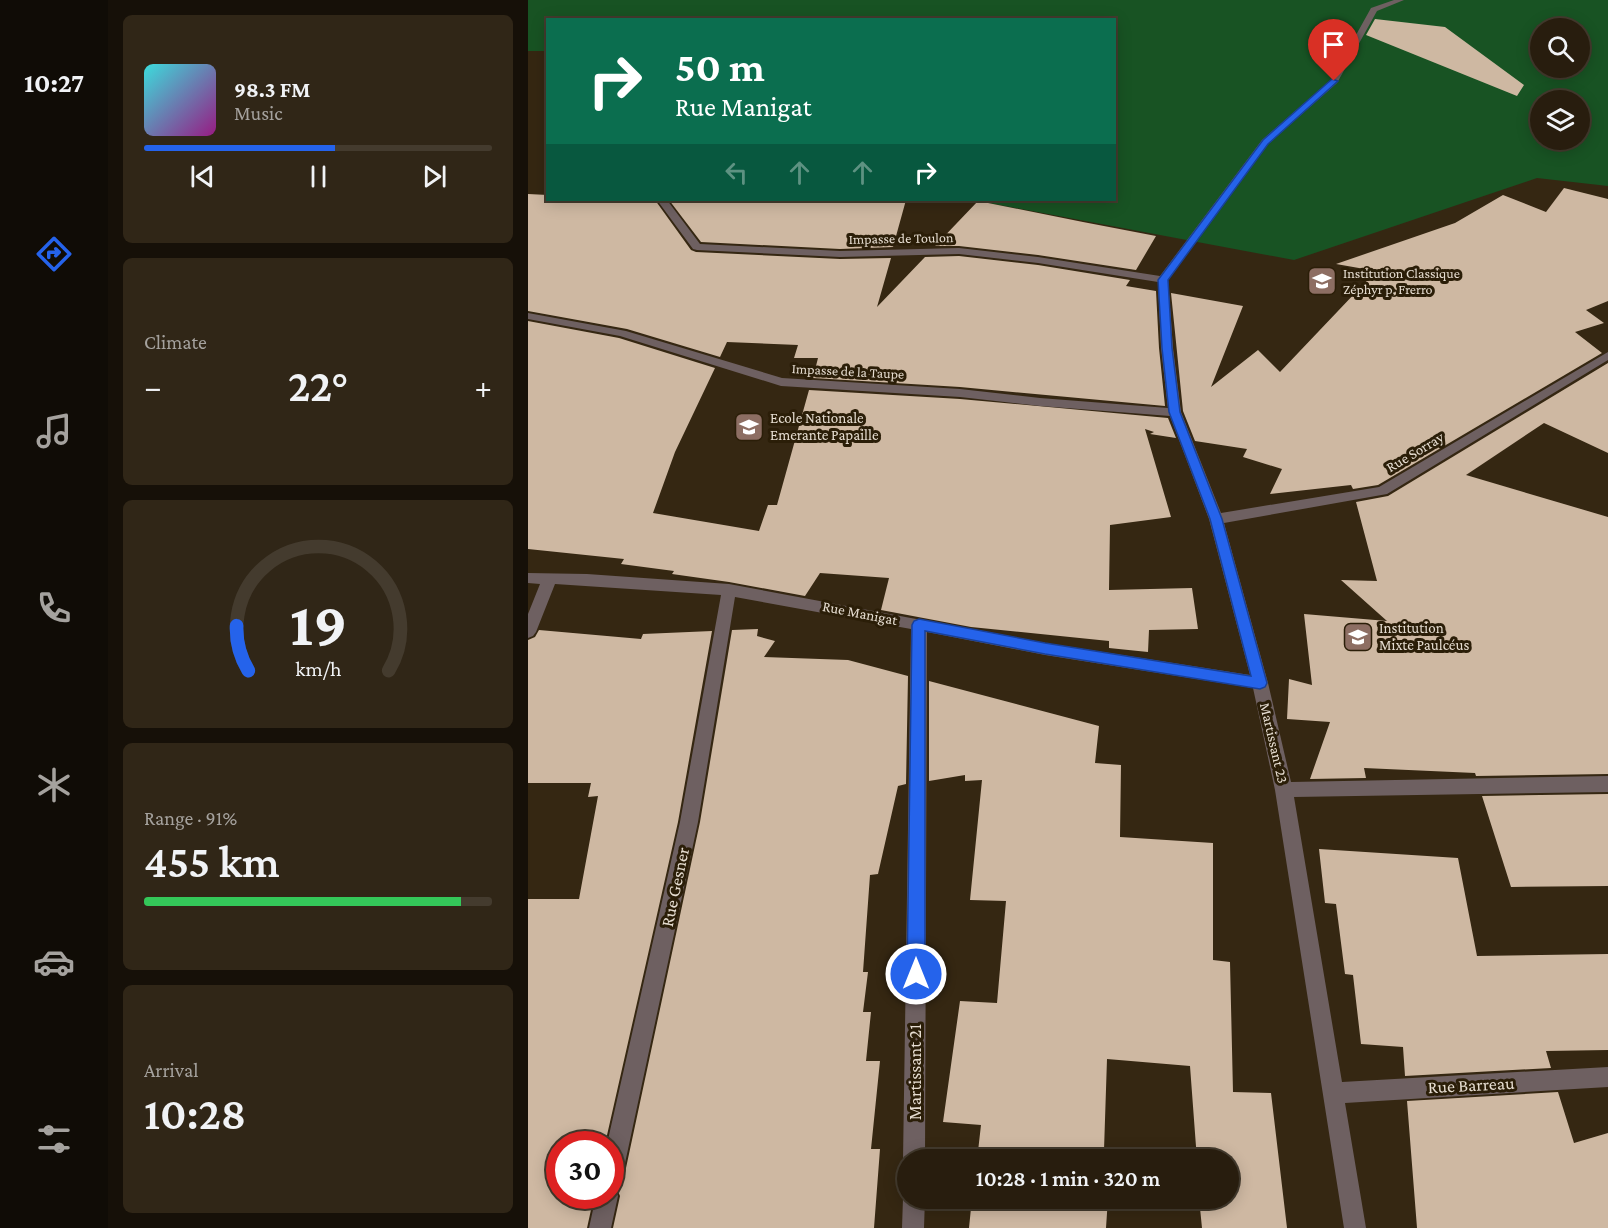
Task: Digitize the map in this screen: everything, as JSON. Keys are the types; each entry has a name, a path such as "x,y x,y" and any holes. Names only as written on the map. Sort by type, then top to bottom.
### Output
{"street":[{"path":"1163,280 1265,142 1334,81 1374,10 1400,0"},
{"name":"Impasse de Toulon","path":"663,201 697,247 840,254 959,251 1038,260 1163,280"},
{"name":"Martissant 23","path":"1163,280 1167,348 1175,412 1216,519 1260,683 1284,790 1355,1228"},
{"name":"Impasse de la Taupe","path":"528,316 622,333 780,382 960,393 1040,402 1175,412"},
{"name":"Rue Sorray","path":"1216,519 1382,491 1608,354"},
{"path":"528,632 550,578"},
{"name":"Rue Manigat","path":"528,579 611,580 729,590 1045,649 1260,683"},
{"name":"Rue Gesner","path":"621,1131 688,822 729,590"},
{"name":"Martissant 21","path":"914,1149 919,625"},
{"path":"1284,790 1608,784"},
{"name":"Rue Barreau","path":"1333,1093 1608,1077"},
{"path":"600,1228 605,1209"},
{"path":"913,1228 914,1209"}],"green space":[{"path":"528,0 1608,0 1608,186 1537,178 1294,260 978,201 1116,201 1116,18 546,18 546,51 528,51"}],"building":[{"path":"1375,19 1445,27 1524,85 1517,96 1366,35"},
{"path":"1564,188 1608,199 1608,301 1586,310 1604,323 1575,332 1602,353 1378,485 1353,489 1351,485 1270,494 1282,469 1243,457 1247,449 1195,441 1183,411 1171,293 1243,306 1211,387 1258,350 1280,372 1376,271 1336,264 1455,223 1503,195 1546,212"},
{"path":"528,194 546,195 546,201 656,201 691,250 696,252 840,259 891,258 877,307 925,257 959,256 1038,265 1130,280 1126,286 1156,291 1165,406 960,387 813,378 818,358 794,358 798,345 727,342 720,357 627,329 528,311"},
{"path":"670,201 906,201 893,247 840,249 701,242"},
{"path":"978,201 1156,236 1136,270 1038,255 959,246 935,246"},
{"path":"528,321 619,338 715,368 675,452 653,513 759,531 768,505 777,505 809,390 960,399 1168,418 1176,438 1150,434 1154,432 1145,429 1171,517 1110,525 1109,590 1192,588 1198,629 1149,630 1148,652 1109,648 1109,641 971,627 881,610 889,578 820,573 805,596 672,574 674,571 621,564 624,559 528,549"},
{"path":"1608,363 1608,453 1544,423 1466,475 1608,517 1608,774 1476,776 1475,773 1364,768 1366,778 1310,779 1330,722 1287,719 1289,679 1312,685 1304,614 1387,621 1341,580 1377,581 1356,502 1388,496"},
{"path":"758,629 757,636 775,641 764,657 848,660 908,676 906,784 898,786 878,874 870,875 863,972 868,972 863,1012 871,1012 866,1061 880,1061 871,1149 880,1149 874,1228 613,1228 617,1209 624,1209 624,1177 700,822 732,630"},
{"path":"539,630 641,639 643,634 712,631 678,822 608,1131 546,1131 546,1209 591,1209 587,1228 528,1228 528,899 579,899 598,796 588,797 591,783 528,783 528,640 535,637"},
{"path":"929,681 1099,726 1095,763 1121,765 1120,837 1213,843 1213,960 1230,962 1233,1092 1271,1093 1287,1228 1202,1228 1200,1209 1239,1209 1239,1149 1196,1149 1190,1066 1107,1059 1104,1149 978,1149 981,1125 943,1122 960,1001 997,1003 1006,901 970,900 982,780 965,781 965,775 929,781"},
{"path":"1608,794 1608,886 1511,887 1482,796"},
{"path":"1319,849 1458,858 1477,956 1608,954 1608,1050 1546,1051 1551,1068 1405,1076 1403,1047 1361,1044 1353,975 1345,974 1336,904 1325,903"},
{"path":"1558,1092 1574,1143 1608,1133 1608,1228 1417,1228 1407,1101"},
{"path":"971,1209 1107,1209 1106,1228 969,1228"}],"place":[{"name":"Institution Classique Zéphyr p. Frerro","path":"1322,281"},
{"name":"Ecole Nationale Emerante Papaille","path":"749,427"},
{"name":"Institution Mixte Paulcéus","path":"1358,637"}],"route":[{"path":"916,974 919,625 1045,649 1260,683 1216,519 1175,412 1167,348 1163,280 1265,142 1334,81"}]}
